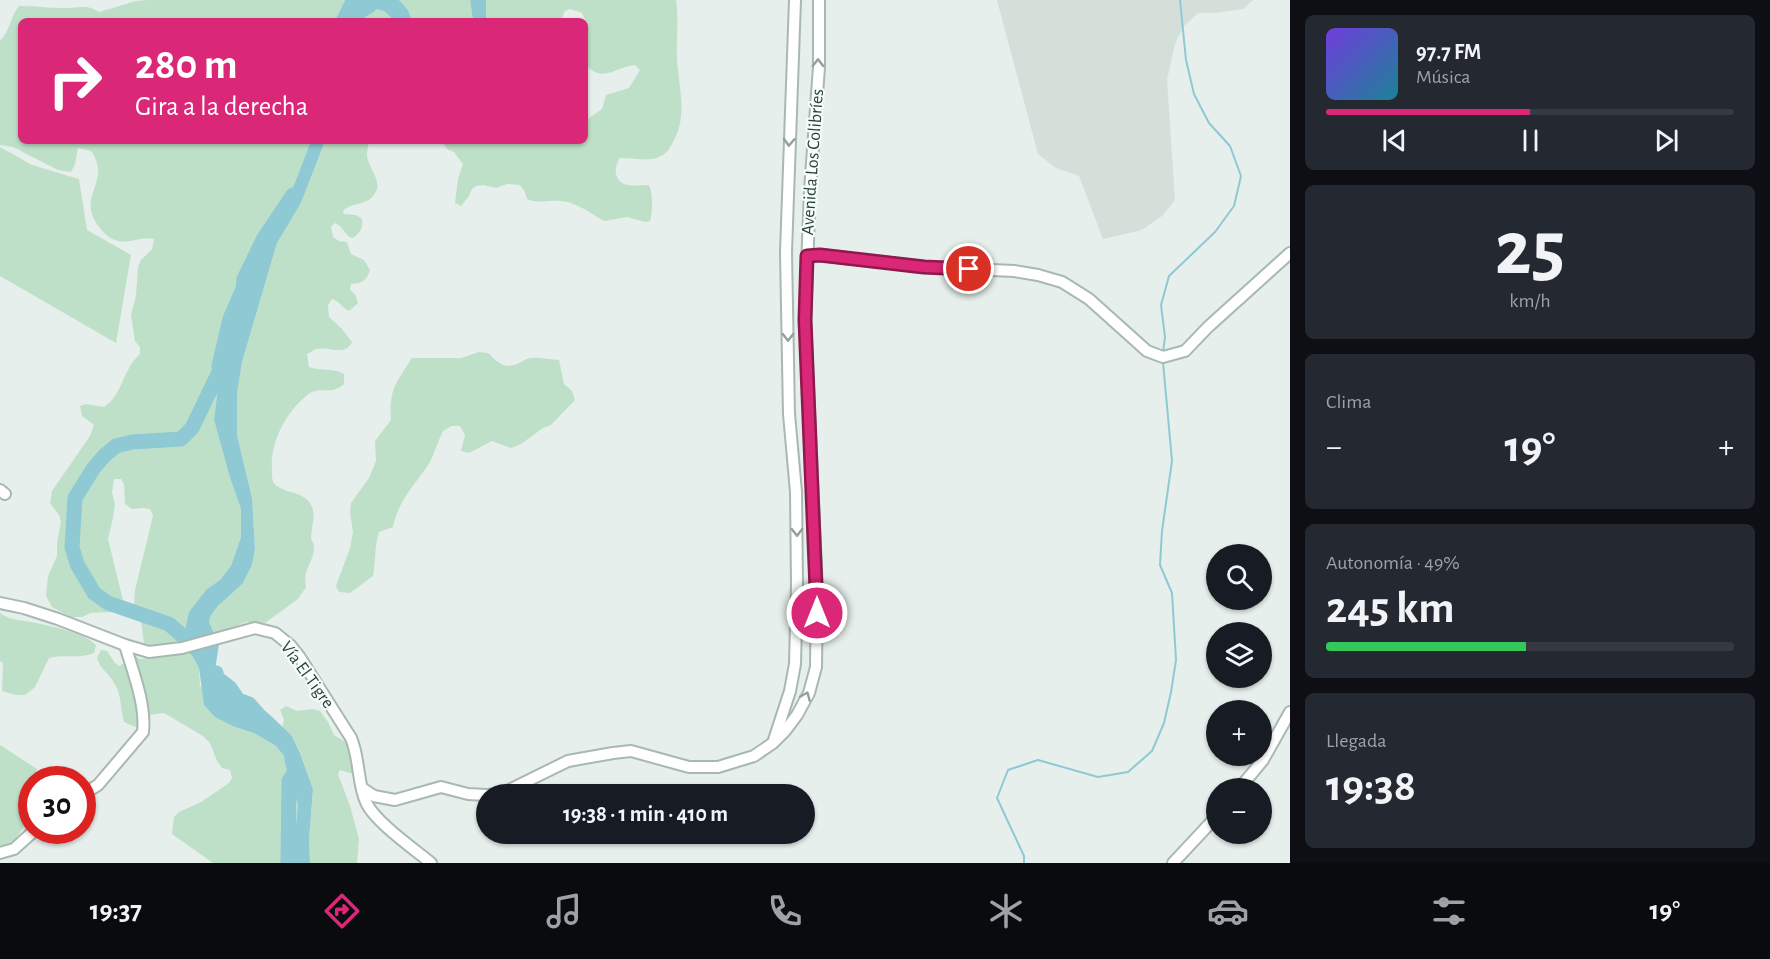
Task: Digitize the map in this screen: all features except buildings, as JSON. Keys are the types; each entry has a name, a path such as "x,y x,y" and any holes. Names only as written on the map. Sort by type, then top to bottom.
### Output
{"street":[{"name":"Avenida Los Colibríes","path":"772,743 790,691 795,652 796,492 789,414 786,252 795,0"},
{"name":"Avenida Los Colibríes","path":"521,784 568,760 631,751 689,767 718,767 754,756 772,743 797,715 809,693 816,667 817,592 805,320 819,67 819,0"},
{"path":"807,256 820,255 924,267 1038,275 1062,282 1089,299 1147,351 1163,357 1185,351 1208,327 1290,254"},
{"name":"Vía El Tigre","path":"0,603 58,619 149,652 182,648 255,628 275,633 291,646 351,738 357,752 362,788 371,811 431,863"},
{"path":"96,786 143,732 144,721 140,698 125,645"},
{"path":"1248,778 1263,760 1290,712"},
{"name":"Avenida Los Colibríes","path":"362,788 374,796 395,800 441,788 476,794"},
{"path":"1173,863 1206,828"},
{"path":"0,853 14,849 20,844"}],"shaded area":[{"path":"997,0 1253,0 1243,9 1198,13 1183,27 1175,44 1167,80 1175,200 1162,216 1142,230 1103,239 1079,176 1056,168 1038,154"}],"green space":[{"path":"345,0 336,18 18,18 18,144 310,144 294,185 230,319 220,370 214,420 241,509 241,537 231,566 220,580 207,589 190,652 199,668 200,686 235,727 254,733 276,746 284,756 298,805 292,863 213,863 172,834 174,817 179,812 201,802 229,783 232,778 230,770 222,768 210,743 203,736 164,713 150,715 149,726 138,728 124,722 117,687 98,662 97,658 101,650 107,651 119,666 136,656 140,659 149,658 149,652 144,644 141,621 134,606 135,590 153,516 150,509 132,509 125,504 124,484 121,479 114,479 112,493 115,504 108,539 123,600 112,612 71,617 52,607 46,596 48,576 57,556 61,522 50,503 52,491 90,436 94,425 82,416 80,406 86,404 104,407 110,402 129,367 140,354 140,347 135,341 131,315 136,296 138,267 141,260 152,249 154,239 118,241 110,238 100,228 93,217 91,207 98,172 97,162 91,151 78,148 71,172 58,170 13,147 0,145 0,41 19,6 86,7 99,12 136,1"},
{"path":"399,0 470,0 473,18 411,18 408,10"},
{"path":"486,0 676,0 677,60 681,102 678,132 663,155 651,159 620,158 616,170 617,178 623,183 649,185 652,203 650,221 645,222 627,217 604,221 567,202 527,199 520,185 507,184 496,188 476,186 461,206 455,203 458,179 463,164 444,144 588,144 588,119 602,109 606,95 629,88 640,70 635,65 603,74 591,70 588,67 588,18 584,18 582,13 570,9 565,11 562,18 486,18"},
{"path":"362,6 384,11 392,18 355,18"},
{"path":"324,144 369,144 367,156 377,181 376,191 370,199 343,211 344,214 356,215 362,219 361,230 353,238 335,223 331,227 333,237 347,242 351,254 364,260 370,270 364,281 351,284 350,290 355,294 358,303 349,311 332,299 328,305 329,317 352,342 345,349 321,348 307,354 309,367 341,372 344,374 344,384 334,390 311,393 299,403 281,429 272,459 272,478 277,486 303,496 311,504 313,510 311,538 314,547 306,575 306,587 298,599 265,623 246,622 215,634 209,622 211,615 228,595 243,583 252,565 255,549 252,498 237,435 237,394 242,362 277,243 301,203"},
{"path":"0,147 32,165 79,179 87,230 131,255 116,343 0,276"},
{"path":"479,352 488,353 498,362 508,366 530,358 559,360 564,384 572,391 575,400 551,425 511,448 492,441 469,453 461,451 465,435 460,426 452,426 443,431 430,462 399,509 393,527 379,532 373,576 350,593 339,592 336,586 350,548 353,532 351,503 369,478 376,461 375,441 391,420 391,401 398,380 412,358 461,358"},
{"path":"0,613 11,618 83,636 96,645 94,653 84,656 49,658 35,687 25,695 2,691"},
{"path":"286,706 297,711 313,709 320,711 334,735 350,745 356,768 353,774 340,770 338,774 359,839 357,863 310,863 309,840 313,789 292,736 282,727 284,720 280,710"},
{"path":"0,745 32,766 18,766 18,835 0,846"}],"water":[{"path":"345,0 399,0 408,10 411,18 392,18 384,11 362,6 355,18 336,18"},
{"path":"470,0 486,0 486,18 473,18"},
{"path":"310,144 324,144 301,203 277,243 242,362 237,394 237,435 252,498 255,549 252,565 243,583 218,606 209,622 219,644 215,670 222,690 233,698 258,706 269,714 292,736 300,753 313,789 309,840 310,863 292,863 298,805 284,756 276,746 254,733 215,717 204,705 199,668 190,652 185,631 189,612 207,589 220,580 231,566 241,537 241,509 214,420 220,370 230,319 258,250 294,185"}],"waterway":[{"path":"350,18 369,6 374,0"},
{"path":"1163,353 1165,337 1161,305 1169,276 1215,232 1234,206 1241,176 1230,146 1209,123 1194,94 1186,60 1180,0"},
{"path":"262,719 249,704 238,700 230,688 217,678 216,673 210,672 203,657 193,645 169,624 108,603 94,593 77,564 72,547 75,498 104,456 116,446 132,442 181,439 192,428 220,370 230,319 243,289 244,279 264,238 293,195"},
{"path":"1024,863 1024,856 997,798 1008,770 1038,760 1098,777 1128,772 1152,751 1164,723 1176,660 1172,593 1160,565 1162,531 1172,461 1163,362"},
{"path":"288,863 289,781 295,772 292,759"}],"route":[{"path":"817,613 805,320 807,256 820,255 924,267 969,269"}]}
